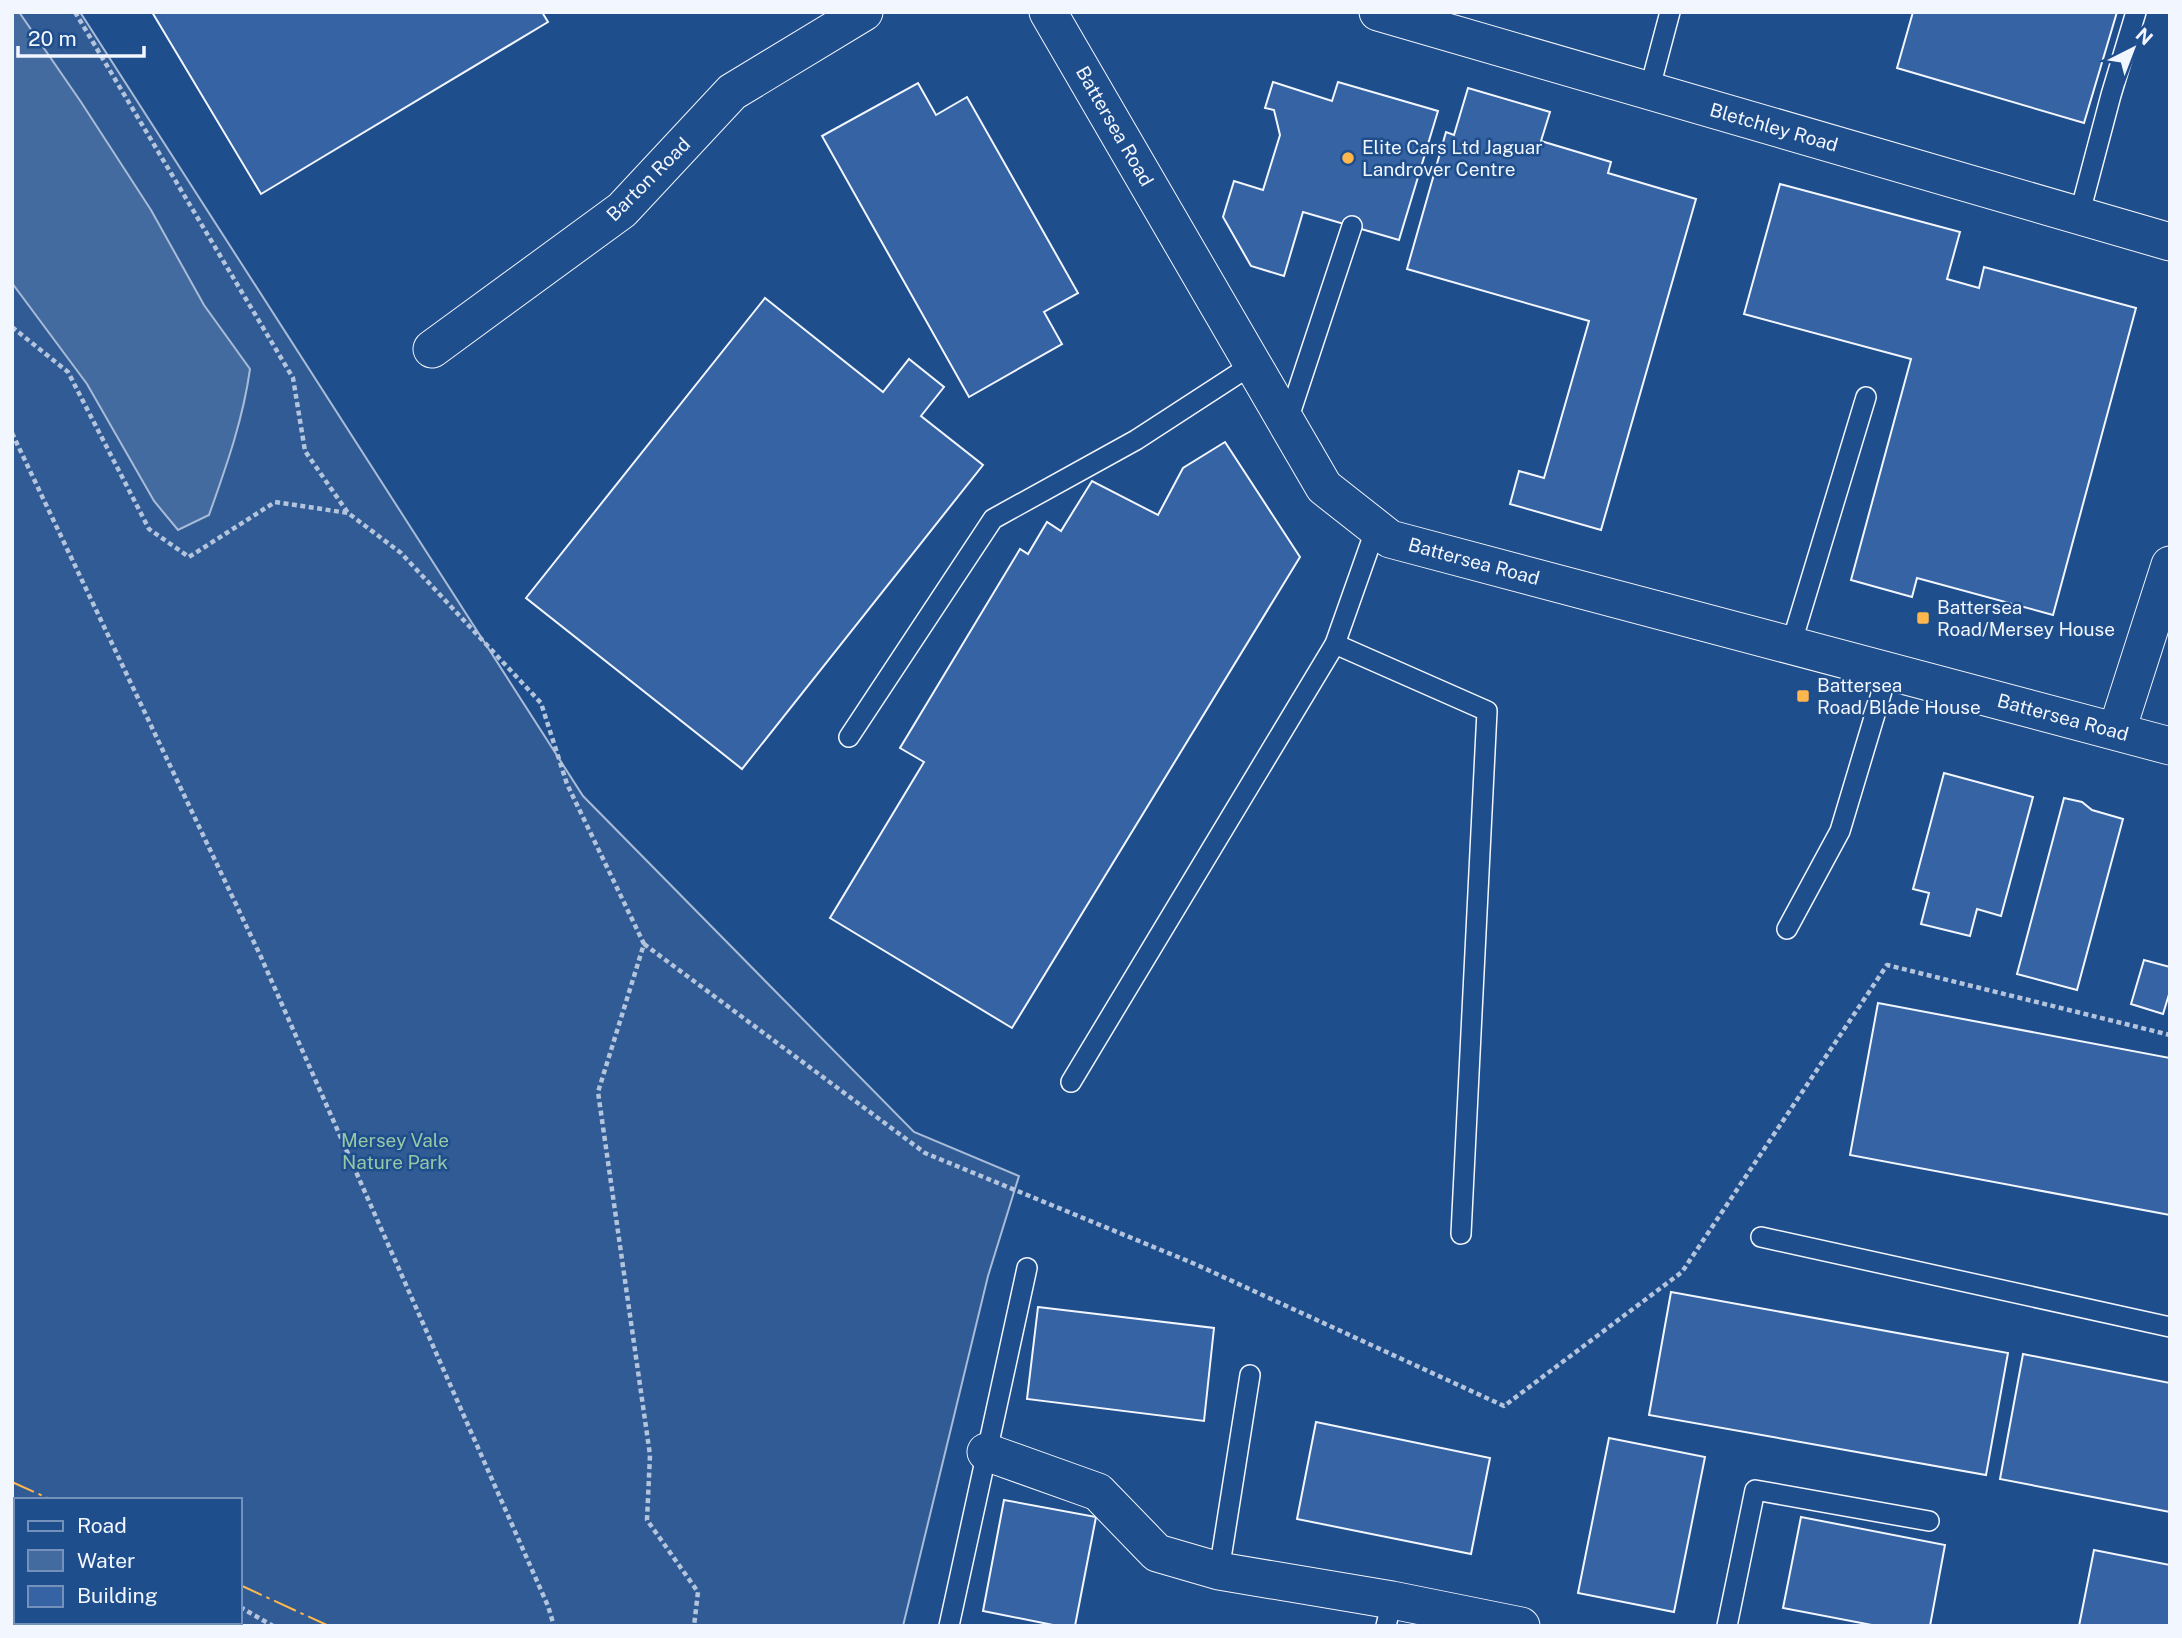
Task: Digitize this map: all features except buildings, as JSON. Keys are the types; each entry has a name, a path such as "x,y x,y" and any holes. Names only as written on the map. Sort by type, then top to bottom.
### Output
{"street":[{"name":"Barton Road","path":"432,349 622,210 732,92 864,12"},
{"name":"Bletchley Road","path":"1378,12 2170,242"},
{"name":"Battersea Road","path":"1062,17 1253,364 1324,486 1390,539 2170,746"},
{"path":"2117,730 2170,565"},
{"path":"986,1452 1098,1492 1157,1553 1220,1572 1389,1613 1521,1626"}],"lane":[{"path":"1649,91 1670,12"},
{"path":"2079,216 2136,12"},
{"path":"1287,423 1352,226"},
{"path":"849,737 993,519 1136,440 1253,364"},
{"path":"1791,645 1866,397"},
{"path":"1071,1083 1335,644 1376,528"},
{"path":"1335,644 1487,711 1461,1234"},
{"path":"1787,929 1840,831 1888,671"},
{"path":"1761,1237 2170,1327"},
{"path":"949,1626 1027,1268"},
{"path":"1220,1572 1250,1375"},
{"path":"1727,1626 1755,1490 1928,1521"}],"path":[{"path":"75,12 293,378 305,451 348,513 401,553 541,703 566,783 644,944 925,1153 1195,1264 1504,1406 1682,1272 1887,965 2170,1035"},
{"path":"12,327 68,372 149,529 189,557 275,502 348,513"},
{"path":"12,433 261,957 548,1606 554,1626"},
{"path":"644,944 598,1092 650,1455 647,1520 698,1592 694,1626"},
{"path":"242,1608 273,1626"}],"shaded area":[{"name":"Mersey Vale Nature Park","path":"12,12 80,12 583,796 914,1132 1019,1176 988,1276 903,1626 68,1624 242,1624 242,1498 14,1498 14,1584"}],"water":[{"path":"12,12 19,12 81,102 151,210 204,305 250,369 228,461 209,515 178,530 154,501 87,384 12,283"}],"power":[{"path":"12,1482 48,1498"},
{"path":"242,1586 329,1626"}],"place":[{"name":"Elite Cars Ltd Jaguar Landrover Centre","path":"1348,158"},
{"name":"Battersea Road/Mersey House","path":"1923,618"},
{"name":"Battersea Road/Blade House","path":"1803,696"}]}
